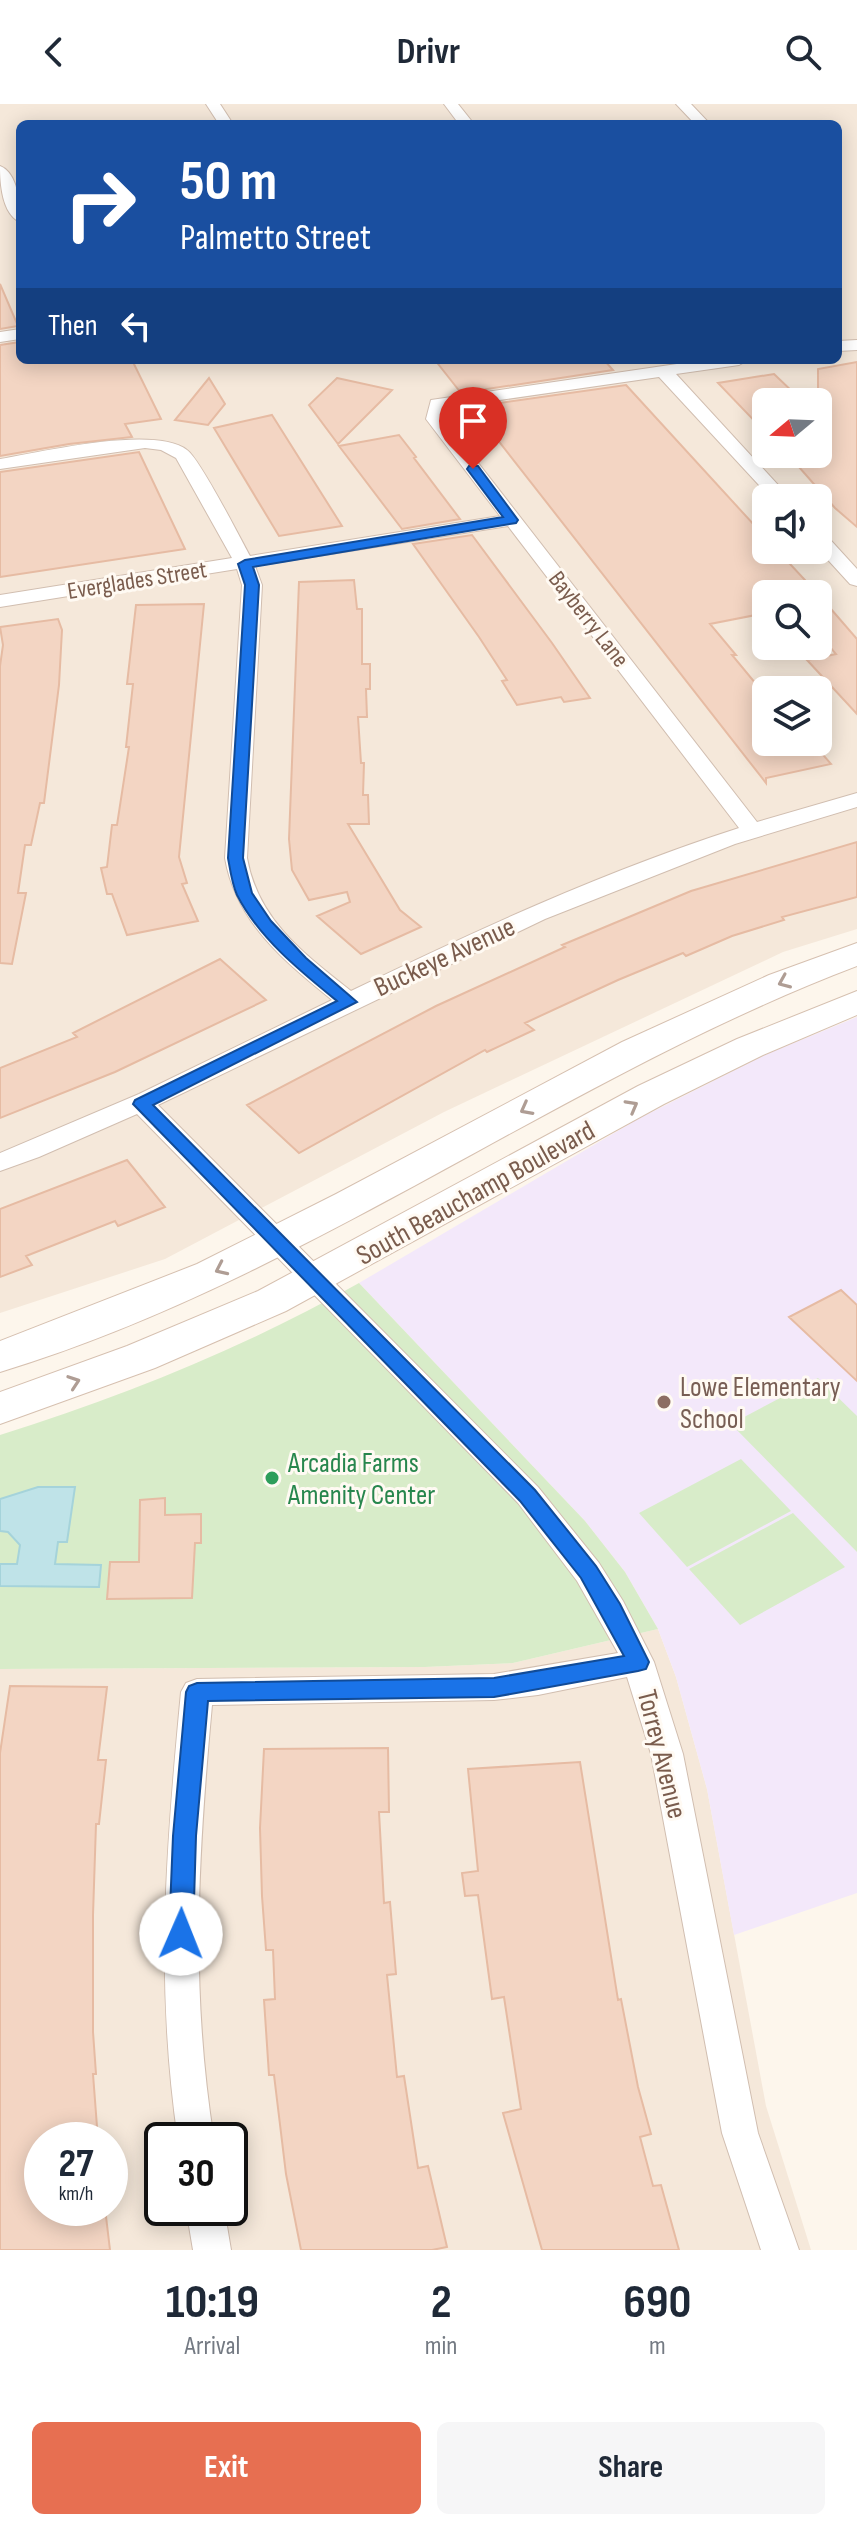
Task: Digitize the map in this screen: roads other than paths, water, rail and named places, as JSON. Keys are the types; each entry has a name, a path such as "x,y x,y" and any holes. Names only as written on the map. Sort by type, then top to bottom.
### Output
{"street":[{"path":"451,104 464,120"},
{"path":"685,105 709,104"},
{"path":"685,105 699,120"},
{"path":"0,170 16,208"},
{"path":"663,371 711,364"},
{"path":"663,371 768,484"},
{"name":"Bayberry Lane","path":"663,371 437,404 435,419 752,831"},
{"path":"0,464 145,443 165,445 183,455 245,564 252,585 236,858 244,893 265,925 300,962 349,1002"},
{"name":"Everglades Street","path":"0,601 511,520"},
{"path":"832,553 857,580"},
{"name":"Buckeye Avenue","path":"0,1162 142,1104 482,936 667,860 857,800"},
{"name":"South Beauchamp Boulevard","path":"0,1357 142,1303 276,1243 634,1051 752,996 857,954"},
{"name":"South Beauchamp Boulevard","path":"0,1408 141,1357 314,1281 651,1095 750,1047 857,1002"},
{"name":"Torrey Avenue","path":"142,1104 528,1495 588,1572 612,1610 638,1662 670,1767 740,2133 780,2250"},
{"path":"194,2122 182,2023 180,1957 185,1836 197,1692 494,1687 553,1680 638,1662"},
{"path":"208,2226 212,2250"}],"water":[{"path":"38,1487 75,1487 67,1542 58,1542 55,1564 101,1565 99,1587 0,1586 0,1564 17,1564 20,1545 8,1532 0,1531 0,1499"}],"place":[{"name":"Lowe Elementary School","path":"664,1402"},
{"name":"Arcadia Farms Amenity Center","path":"272,1478"}]}
